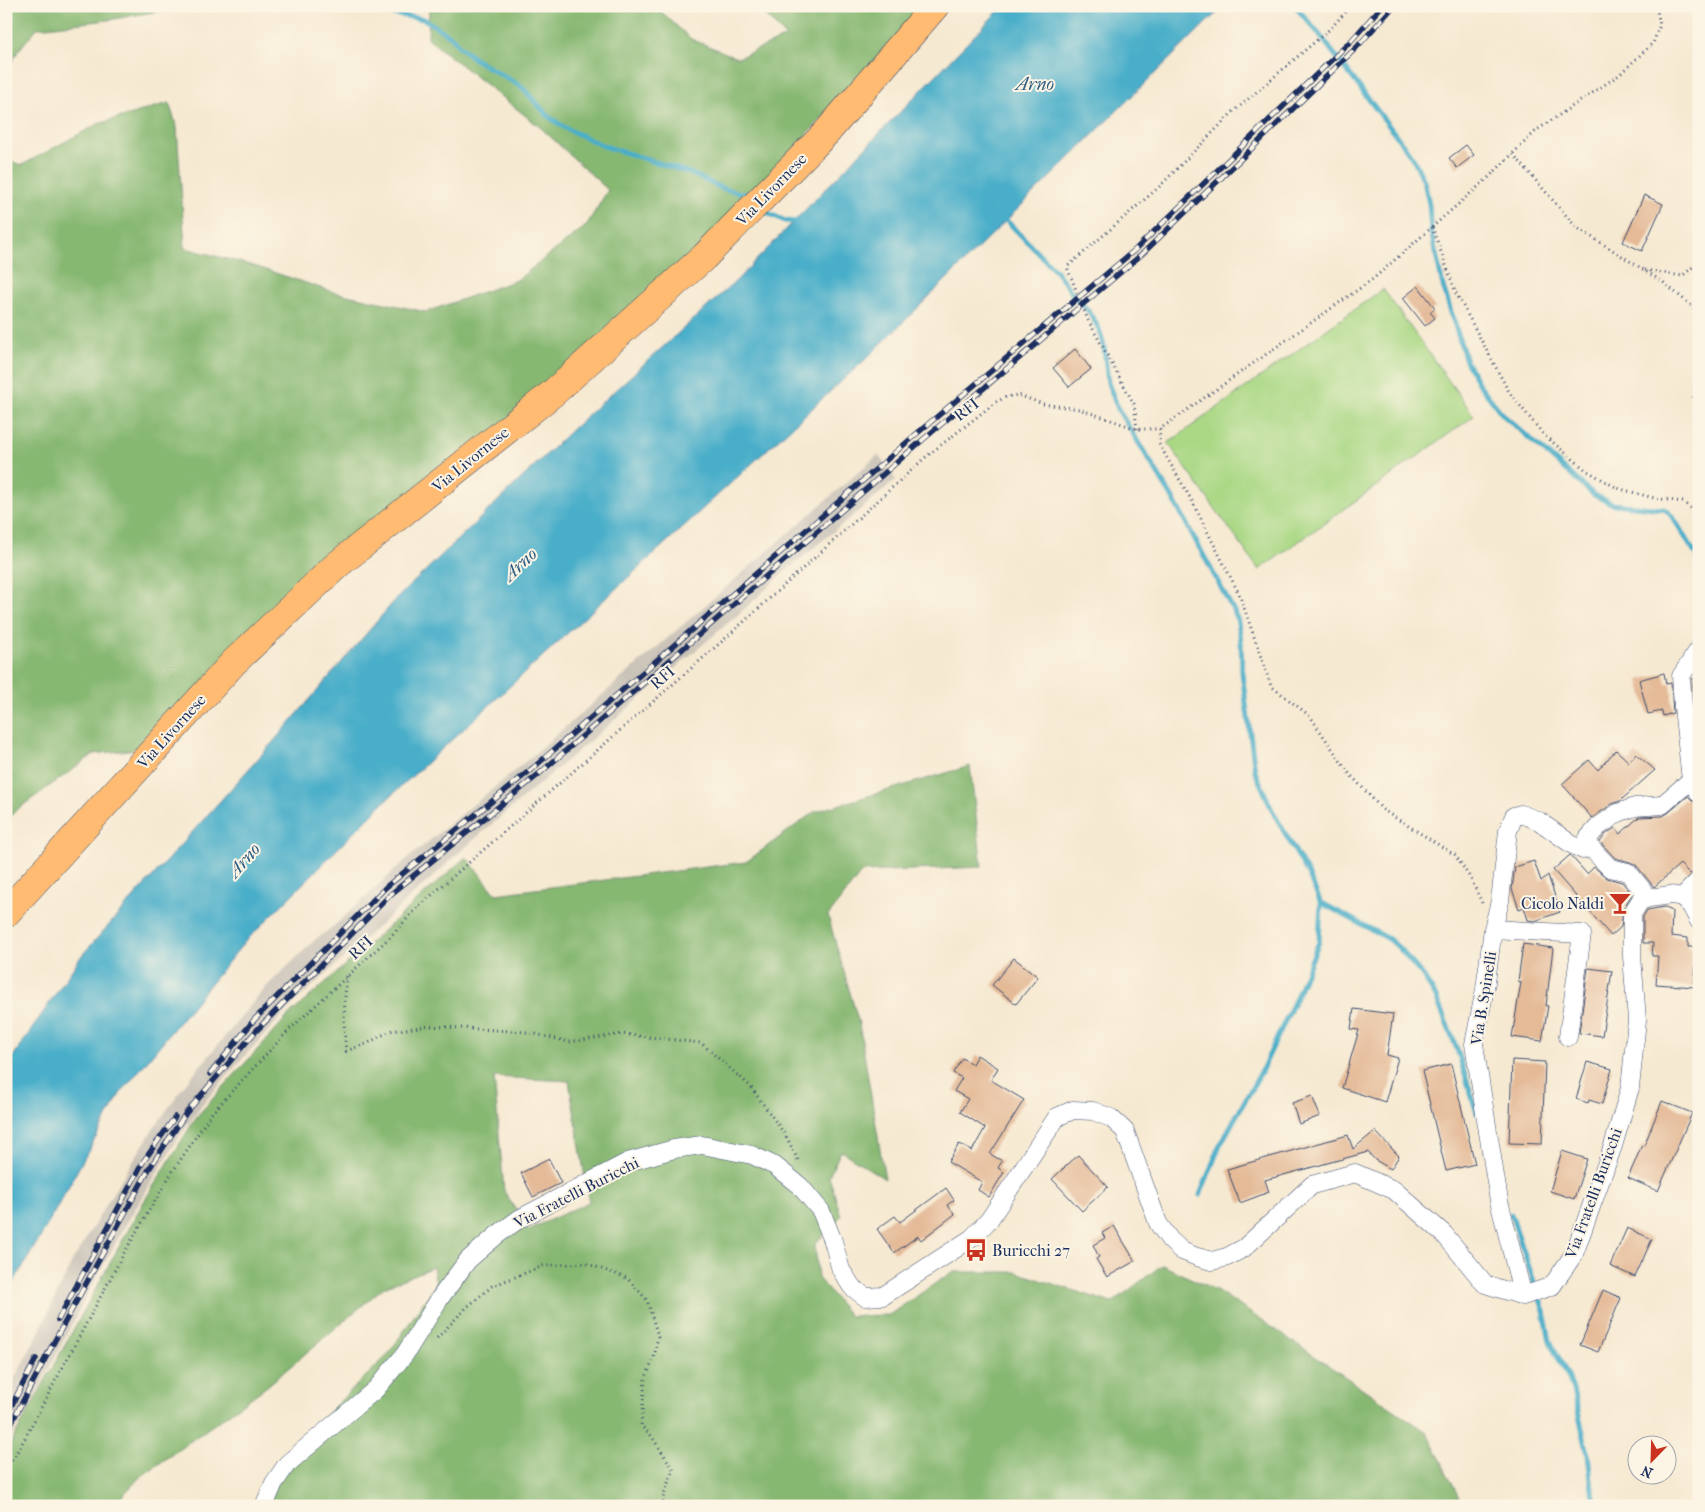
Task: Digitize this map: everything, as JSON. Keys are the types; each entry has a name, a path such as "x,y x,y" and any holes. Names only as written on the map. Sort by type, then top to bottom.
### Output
{"main road":[{"name":"Via Livornese","path":"6,913 234,662 337,565 553,393 704,257 826,133 935,6"}],"street":[{"path":"1699,649 1681,676 1683,707 1695,787 1662,805 1635,807 1618,813 1599,826 1588,838 1590,847 1610,868 1628,872 1645,899 1671,895 1691,908 1699,880"},
{"name":"Via B. Spinelli","path":"1523,1296 1499,1201 1474,1044 1485,990 1493,929 1500,901 1508,831 1514,816 1521,814 1539,821 1571,844 1583,850 1590,847"},
{"name":"Via Fratelli Buricchi","path":"264,1506 274,1483 287,1464 376,1389 405,1354 440,1298 468,1260 519,1219 628,1162 674,1149 702,1145 724,1148 752,1155 775,1166 800,1186 821,1210 842,1270 852,1288 865,1297 882,1296 972,1238 990,1220 1057,1117 1073,1110 1093,1111 1111,1118 1125,1131 1158,1223 1170,1240 1182,1251 1197,1257 1212,1261 1227,1257 1244,1248 1312,1185 1355,1173 1394,1190 1444,1234 1485,1284 1523,1296 1552,1286 1574,1254 1613,1146 1630,1088 1637,1020 1632,956 1632,914 1645,899"},
{"path":"1493,929 1582,934 1568,1037"}],"path":[{"path":"1351,6 1331,28 1232,113 1159,187 1067,267 1088,320 1134,404 1137,429 1160,429 1373,279 1538,130 1619,75 1654,43 1660,25 1656,6"},
{"path":"1513,154 1576,227 1663,282 1694,308 1699,329"},
{"path":"1432,227 1456,292 1509,392 1543,434 1586,470 1617,488 1654,498 1683,502 1699,513"},
{"path":"1642,269 1682,276 1699,262"},
{"path":"1699,367 1693,399 1699,403"},
{"name":"RFI","path":"6,1468 19,1449 124,1253 169,1177 211,1114 289,1030 390,937 418,907 727,637 927,456 996,402 1006,397 1018,395 1043,404 1079,409 1137,429"},
{"path":"1160,429 1159,444 1192,501 1240,596 1271,686 1310,716 1347,771 1383,810 1455,855 1471,879 1493,929"},
{"path":"348,976 343,1028 346,1051 368,1043 390,1031 429,1026 527,1032 569,1042 622,1034 700,1042 750,1086 786,1136 802,1169"},
{"path":"434,1341 466,1308 492,1286 542,1266 585,1263 627,1278 647,1300 658,1336 654,1358 646,1379 640,1426 650,1434 673,1469 664,1494 663,1506"}],"shaded area":[{"path":"878,455 896,480 782,574 741,612 470,843 296,1001 241,1060 203,1104 176,1142 128,1221 25,1415 6,1445 6,1395 39,1332 72,1262 154,1128 186,1083 267,986 316,939 334,926 406,860 531,757"}],"green space":[{"path":"6,6 171,6 170,9 108,20 37,28 18,51 6,74"},
{"path":"429,6 655,6 691,39 738,58 786,37 757,6 927,6 712,236 139,749 94,754 15,811 6,822 6,160 22,165 98,124 169,103 177,127 185,248 254,266 333,292 426,312 517,280 586,226 608,190 541,128 428,39"},
{"path":"1383,289 1474,416 1259,570 1168,443"},
{"path":"970,766 982,867 862,872 828,916 859,1024 885,1179 841,1151 829,1176 841,1216 815,1244 818,1278 850,1316 889,1315 952,1272 1016,1272 1112,1303 1162,1265 1218,1291 1427,1432 1463,1506 256,1506 284,1455 387,1356 436,1284 433,1267 384,1287 266,1387 139,1478 113,1506 6,1506 6,1452 143,1203 197,1116 288,1016 466,857 496,894 746,862 814,812","holes":["494,1077 569,1081 589,1202 528,1230 504,1191"]}],"water":[{"name":"Arno","path":"1003,6 1225,6 870,355 381,805 243,944 120,1094 6,1295 6,1067 82,955 281,733 396,599 582,420 737,280"}],"building":[{"path":"1466,145 1474,155 1457,168 1449,158"},
{"path":"1644,195 1663,204 1642,251 1623,242"},
{"path":"1418,286 1435,308 1430,312 1435,318 1425,326 1403,298"},
{"path":"1075,349 1091,369 1069,387 1053,368"},
{"path":"1664,673 1666,684 1671,683 1673,713 1663,716 1662,711 1648,714 1639,680"},
{"path":"1699,678 1699,734 1697,735 1692,679"},
{"path":"1616,750 1629,762 1636,754 1655,770 1620,801 1612,804 1592,818 1562,784 1589,760 1598,770"},
{"path":"1688,796 1699,804 1699,870 1690,874 1680,864 1654,887 1636,865 1615,858 1600,842 1606,834 1615,828 1620,834 1639,817 1663,816"},
{"path":"1570,855 1587,874 1594,867 1607,878 1622,882 1632,894 1623,909 1621,927 1611,936 1553,870"},
{"path":"1534,861 1541,881 1548,875 1560,912 1535,921 1528,920 1524,907 1519,909 1512,889 1515,867"},
{"path":"1664,907 1672,911 1671,936 1688,938 1688,947 1697,947 1694,987 1656,984 1658,956 1652,956 1653,943 1643,943 1643,917 1647,910"},
{"path":"1523,944 1553,948 1546,1006 1548,1006 1542,1041 1512,1037 1521,982 1518,981"},
{"path":"1014,958 1038,977 1016,1004 992,985"},
{"path":"1588,968 1612,971 1602,1036 1579,1033"},
{"path":"1354,1009 1393,1014 1387,1055 1398,1058 1385,1102 1342,1088 1359,1030 1351,1029"},
{"path":"977,1055 998,1068 991,1080 1024,1100 990,1154 1002,1161 998,1168 1004,1172 989,1197 978,1190 982,1182 948,1162 959,1144 972,1151 985,1128 960,1112 968,1099 954,1091 962,1078 953,1073 962,1058 972,1064"},
{"path":"1512,1060 1545,1062 1542,1144 1509,1143"},
{"path":"1587,1062 1612,1069 1602,1104 1589,1100 1588,1103 1576,1099"},
{"path":"1451,1064 1475,1164 1446,1171 1422,1071"},
{"path":"1312,1096 1320,1116 1299,1124 1292,1103"},
{"path":"1662,1101 1692,1113 1658,1191 1628,1178 1642,1145 1644,1146"},
{"path":"1375,1131 1399,1156 1391,1169 1375,1160 1368,1152 1265,1180 1269,1192 1240,1203 1227,1169 1348,1135 1353,1149"},
{"path":"1562,1151 1587,1159 1574,1199 1550,1191"},
{"path":"1078,1155 1108,1187 1082,1211 1052,1179"},
{"path":"549,1159 561,1183 533,1197 521,1173"},
{"path":"946,1188 954,1200 947,1205 955,1214 921,1240 918,1236 894,1253 877,1229 895,1216 900,1222"},
{"path":"1114,1226 1135,1261 1107,1277 1096,1259 1099,1257 1093,1245 1105,1238 1102,1233"},
{"path":"1627,1228 1652,1239 1635,1277 1610,1266"},
{"path":"1603,1290 1621,1298 1598,1352 1580,1345"}],"waterway":[{"path":"345,6 424,19 452,37 459,46 476,60 522,87 548,116 565,128 604,146 690,173 721,188 745,194 750,199"},
{"path":"1295,6 1319,34 1414,160 1424,181 1429,204 1431,232 1443,286 1466,361 1478,383 1503,415 1594,495 1613,504 1664,509 1668,512 1699,558"},
{"path":"762,210 785,221 798,222"},
{"path":"1002,216 1056,271 1090,313 1099,329 1104,347 1108,383 1119,411 1172,497 1237,617 1241,640 1242,673 1255,771 1272,810 1308,874 1321,903 1319,942 1294,1002 1261,1072 1220,1145 1200,1195"},
{"path":"1320,902 1389,939 1423,976 1435,995 1457,1049 1477,1113"},
{"path":"1511,1214 1544,1311 1550,1341 1573,1390 1588,1454 1594,1506"}],"railway":[{"path":"210,1074 254,1020 386,887 533,768 914,436 1136,249 1350,42 1382,6"},
{"path":"6,1433 149,1169 186,1113 255,1032 391,894 539,774 919,443 1141,255 1356,48 1394,6"},
{"path":"58,1320 143,1162 175,1117"},
{"path":"6,1416 36,1359"}],"place":[{"name":"Cicolo Naldi","path":"1620,903"},
{"name":"Buricchi 27","path":"976,1250"}]}
